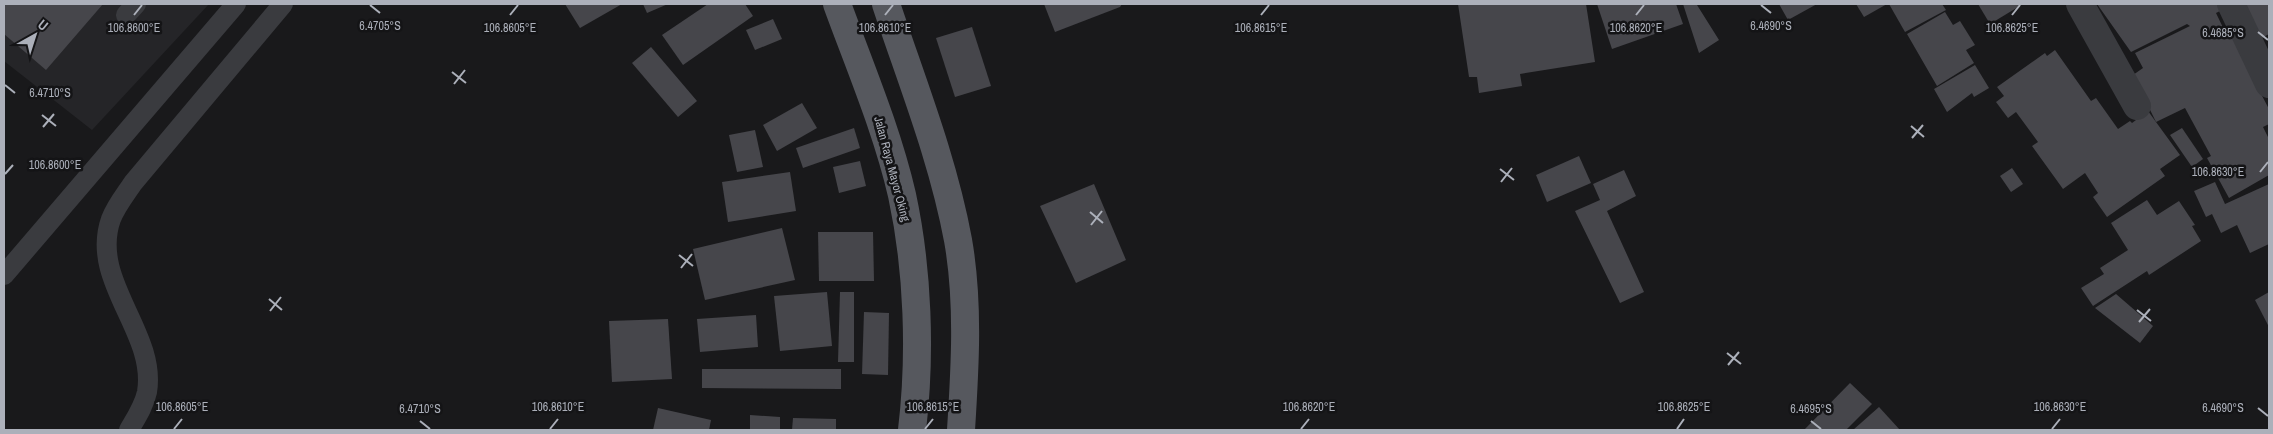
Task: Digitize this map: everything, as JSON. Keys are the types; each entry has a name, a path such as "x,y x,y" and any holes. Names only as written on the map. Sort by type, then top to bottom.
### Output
{"main road":[{"name":"Jalan Raya Mayor Oking","path":"837,4 882,128 901,194 912,248 916,329 916,400 912,430"},
{"path":"886,4 946,186 958,242 965,342 961,430"}],"street":[{"path":"2080,4 2137,106"},
{"path":"2231,4 2269,84"}],"lane":[{"path":"4,275 236,4"},
{"path":"129,430 145,400 147,369 140,344 109,268 107,252 111,221 117,206 133,183 283,4"}],"shaded area":[{"path":"4,4 209,4 92,130 4,61"}],"building":[{"path":"4,4 103,4 46,70 4,34"},
{"path":"565,4 622,4 580,28"},
{"path":"643,4 668,4 647,13"},
{"path":"708,4 745,4 753,16 683,65 662,35"},
{"path":"1044,4 1122,4 1120,7 1055,32"},
{"path":"1458,4 1586,4 1595,62 1520,74 1522,86 1479,93 1477,77 1469,77"},
{"path":"1597,4 1676,4 1683,24 1612,49"},
{"path":"1683,4 1699,4 1697,5 1719,40 1699,53"},
{"path":"1779,4 1817,4 1788,20"},
{"path":"1856,4 1887,4 1864,17"},
{"path":"1889,4 1942,4 1946,10 1905,32"},
{"path":"1978,4 2023,4 1990,24"},
{"path":"2097,4 2220,4 2224,9 2216,13 2227,36 2237,30 2251,75 2269,109 2269,124 2263,127 2269,139 2269,175 2229,198 2207,158 2211,156 2185,108 2156,122 2133,75 2143,68 2135,53 2190,26 2187,24 2131,52"},
{"path":"2242,4 2269,4 2269,34 2260,39"},
{"path":"1945,12 1953,25 1960,21 1975,45 1966,50 1974,63 1937,86 1907,34"},
{"path":"773,19 782,39 755,50 746,30"},
{"path":"972,27 991,86 955,97 936,38"},
{"path":"651,47 697,101 678,117 632,63"},
{"path":"2055,50 2091,101 2096,98 2118,129 2130,121 2132,123 2148,111 2180,155 2160,169 2165,176 2107,217 2093,197 2098,193 2085,173 2063,189 2032,146 2038,142 2016,112 2008,118 1996,102 2004,96 1997,87 2045,53 2047,56"},
{"path":"1975,65 1989,88 1974,97 1972,93 1947,112 1934,89"},
{"path":"802,103 817,128 777,151 763,125"},
{"path":"854,128 860,148 803,168 796,148"},
{"path":"2182,128 2203,159 2192,167 2170,135"},
{"path":"755,130 763,167 737,172 729,135"},
{"path":"1579,156 1591,183 1547,202 1536,175"},
{"path":"860,161 866,186 839,193 833,167"},
{"path":"2012,168 2023,184 2011,192 2000,176"},
{"path":"1624,170 1636,196 1607,211 1644,292 1620,303 1575,211 1600,200 1593,184"},
{"path":"790,172 796,211 728,222 722,182"},
{"path":"2215,182 2225,204 2269,184 2269,244 2250,253 2237,225 2221,233 2212,214 2206,217 2194,191"},
{"path":"1094,184 1126,260 1076,283 1040,206"},
{"path":"2147,200 2157,215 2179,201 2195,225 2192,226 2201,241 2149,275 2147,271 2093,306 2081,288 2104,274 2100,268 2128,250 2111,223"},
{"path":"782,228 795,280 705,300 693,249"},
{"path":"818,232 873,232 874,281 819,281"},
{"path":"827,292 832,346 780,351 774,296"},
{"path":"840,292 854,292 854,362 838,362"},
{"path":"2269,292 2269,327 2255,300"},
{"path":"2116,294 2153,326 2140,343 2095,308"},
{"path":"864,312 889,313 888,375 862,374"},
{"path":"756,315 758,347 700,352 697,319"},
{"path":"668,319 672,379 612,382 609,321"},
{"path":"702,369 841,369 841,389 702,388"},
{"path":"1850,383 1872,404 1846,430 1804,430"},
{"path":"1879,407 1900,430 1853,430"},
{"path":"658,408 711,420 709,430 653,430"},
{"path":"750,415 780,417 780,430 750,430"},
{"path":"793,418 836,419 836,430 792,430"}]}
